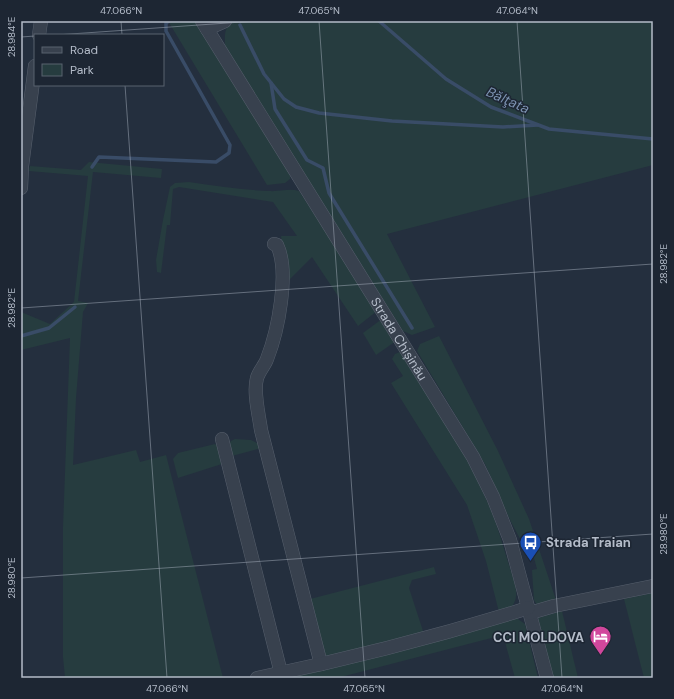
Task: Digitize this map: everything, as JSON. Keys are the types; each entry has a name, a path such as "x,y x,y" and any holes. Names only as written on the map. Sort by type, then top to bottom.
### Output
{"street":[{"path":"39,34 41,21"},
{"path":"205,25 225,21"},
{"name":"Strada Chișinău","path":"205,25 473,458 493,496 510,540 547,678"},
{"path":"21,188 22,166 34,74"},
{"path":"274,244 277,245 281,254 283,267 278,322 267,360 257,378 256,391 261,430 321,664"},
{"path":"222,439 281,673"},
{"path":"257,678 392,648 529,611 653,586"}],"green space":[{"path":"168,21 194,21 290,174 290,179 285,183 267,185"},
{"path":"235,21 653,21 653,165 387,234 435,327 412,335 403,331 225,47 225,35 228,26"},
{"path":"89,162 162,169 161,178 93,172 78,301 88,303 83,312 76,398 73,465 136,450 140,462 166,455 223,678 65,678 63,657 63,527 70,338 21,350 21,312 50,324 74,302 88,176 29,171 30,166 81,170"},
{"path":"189,182 249,190 299,191 377,311 358,326 312,257 288,281 281,236 297,236 273,202 179,187 173,189 170,225 167,225 161,273 157,272 156,260 170,187 175,183"},
{"path":"382,319 396,341 376,355 363,333"},
{"path":"439,336 498,451 529,519 556,600 537,605 534,600 532,570 537,569 531,547 525,548 511,522 485,464 417,351 420,344"},
{"path":"400,352 435,405 457,442 490,507 516,589 516,599 508,609 499,612 486,561 467,505 391,383 403,376 392,359 395,354"},
{"path":"235,439 251,440 259,444 261,448 232,456 229,444"},
{"path":"215,444 221,449 225,463 178,478 173,459 178,453"},
{"path":"434,567 436,574 412,580 409,588 423,631 428,634 328,659 324,653 310,599"},
{"path":"653,593 653,678 644,678 624,599"},
{"path":"562,611 578,678 553,678 538,618"},
{"path":"515,617 525,624 538,678 515,678 503,635 337,678 291,678 291,675"}],"waterway":[{"path":"92,167 99,157 216,162 229,153 230,145 166,31 166,23 169,21"},
{"name":"Bălţata","path":"379,21 446,79 491,107 549,129 653,139"},
{"path":"240,25 264,74 284,99 296,107 319,113 392,121 503,127 538,125"},
{"path":"271,83 275,109 307,160 323,168 329,193 412,328"},
{"path":"21,336 49,328 75,307"}],"place":[{"name":"Strada Traian","path":"530,562"},
{"name":"CCI MOLDOVA","path":"600,656"}]}
